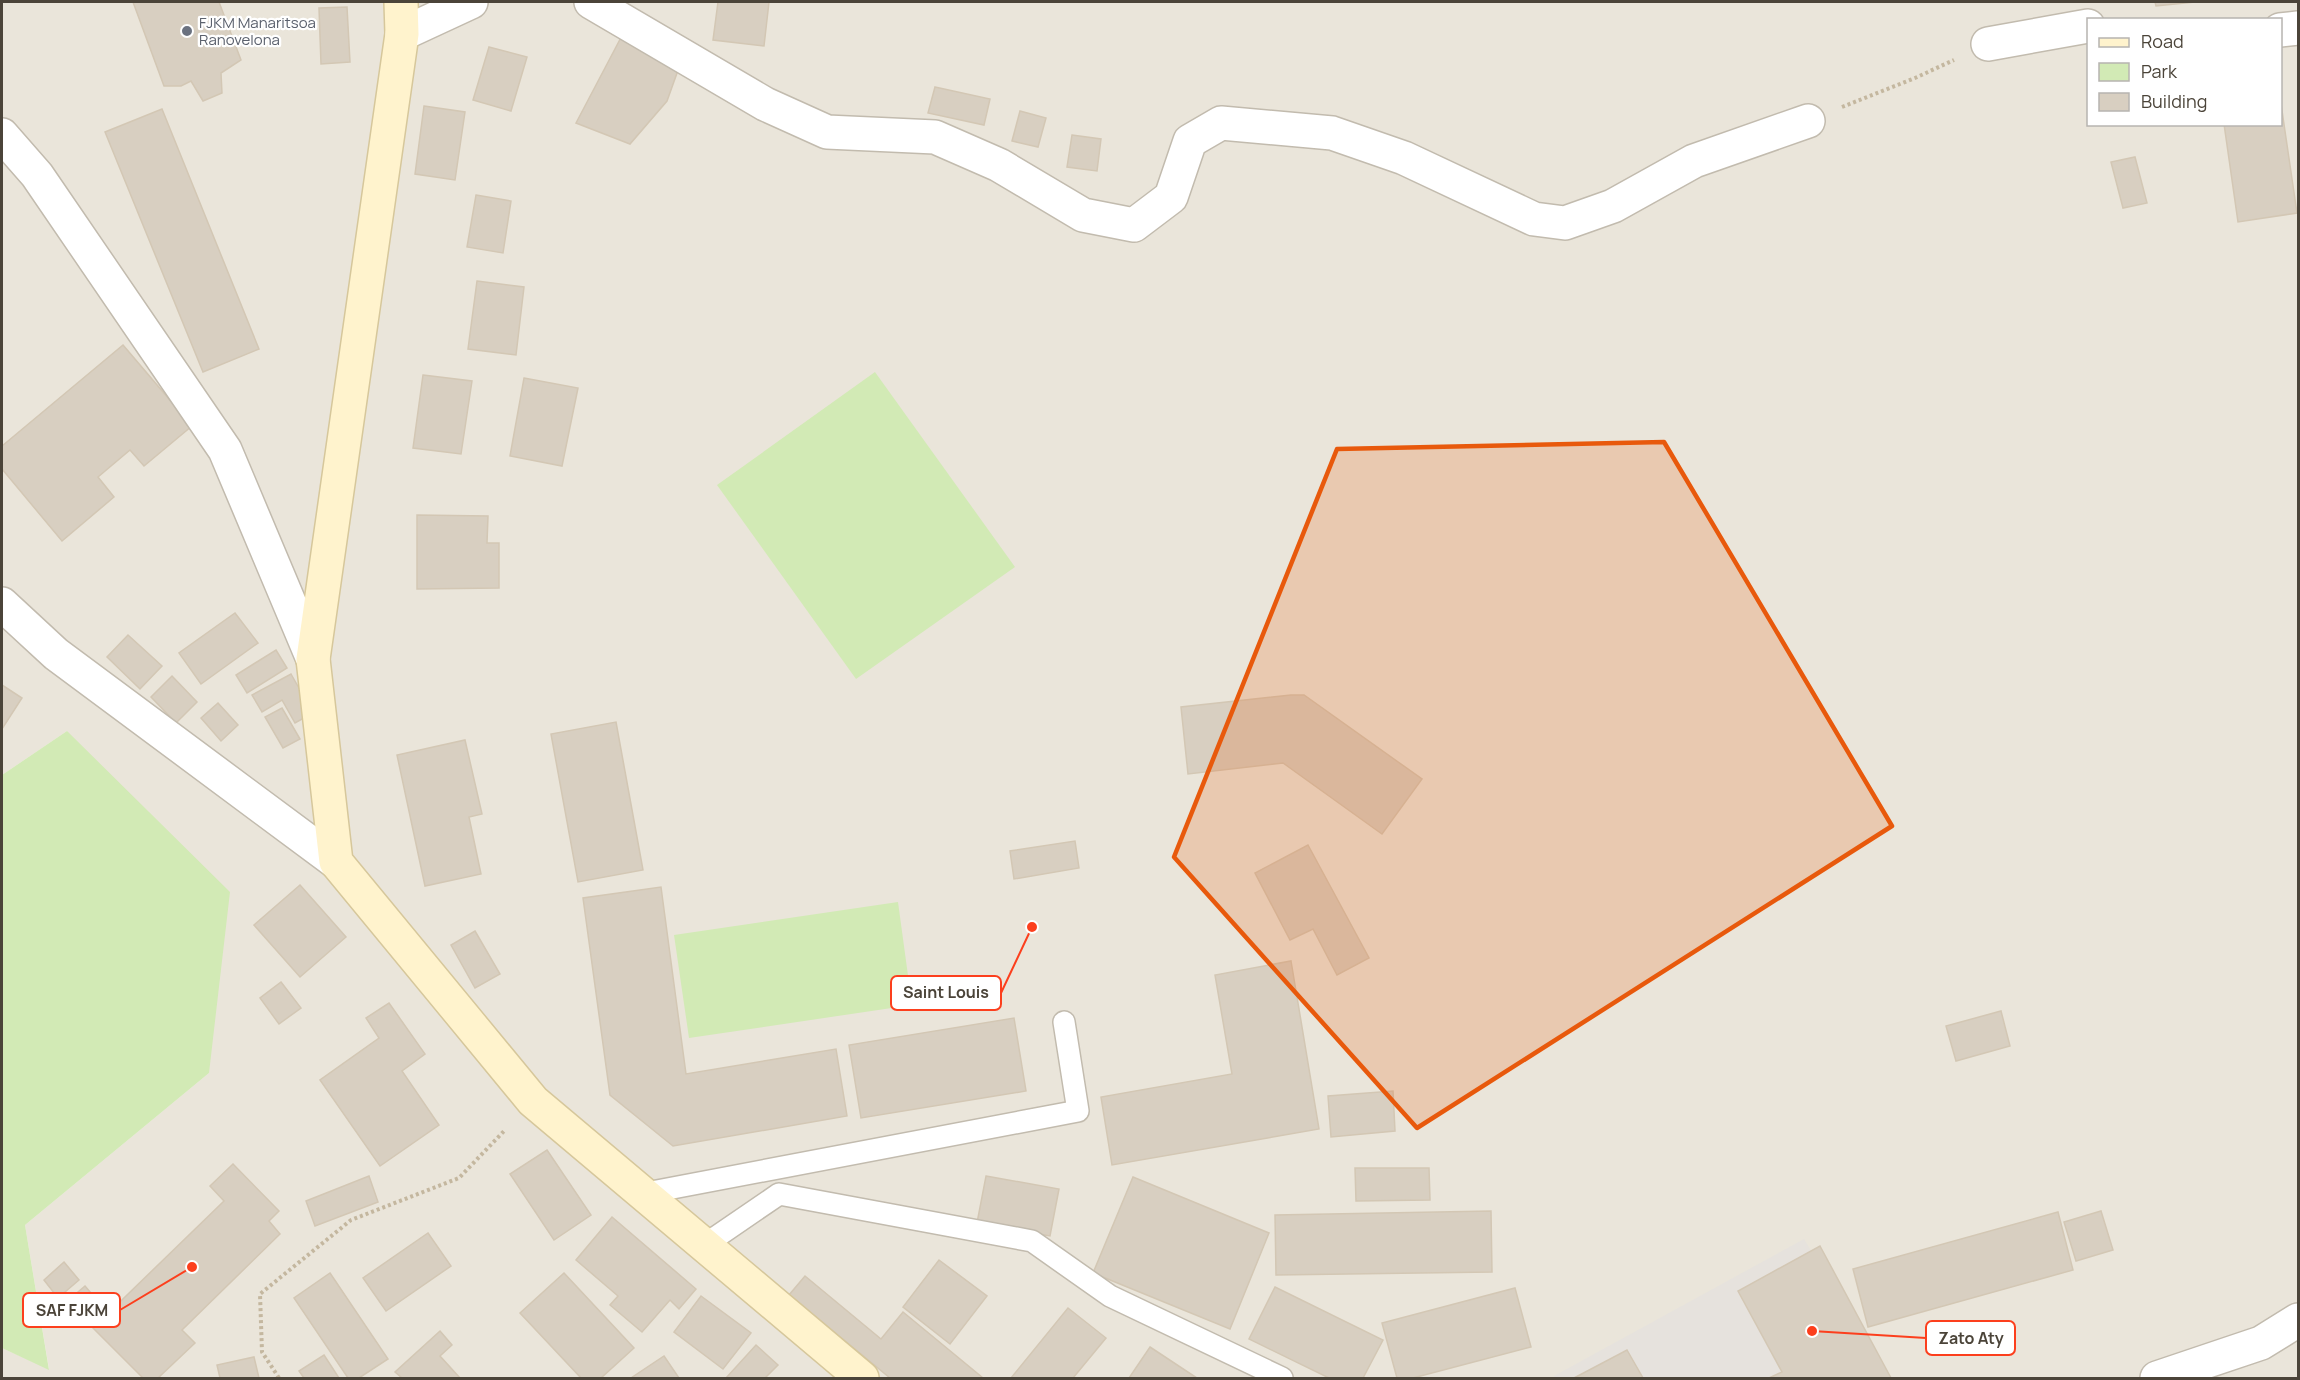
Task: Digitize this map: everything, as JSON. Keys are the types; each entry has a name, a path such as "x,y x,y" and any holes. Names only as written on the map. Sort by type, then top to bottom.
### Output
{"street":[{"path":"336,861 313,659 402,34 401,2"},
{"path":"402,34 471,2"},
{"path":"591,2 765,104 827,132 934,137 999,165 1083,215 1134,225 1171,197 1190,141 1221,123 1332,133 1404,158 1534,219 1565,223 1613,206 1694,161 1808,121"},
{"path":"1988,44 2087,26"},
{"path":"2282,30 2298,28"},
{"path":"2,135 37,175 225,450 313,659"},
{"path":"2,604 56,654"},
{"path":"2,619 56,654 336,861 533,1101 862,1378"},
{"path":"2157,1378 2261,1343 2298,1320"},
{"path":"2261,1343 2298,1341"}],"lane":[{"path":"641,1194 1078,1111 1064,1022"},
{"path":"703,1246 779,1194 1032,1241 1110,1296 1282,1378"}],"path":[{"path":"1808,121 1915,78 1988,44"},
{"path":"279,1378 262,1352 260,1294 351,1220 459,1178 533,1101"}],"highlighted area":[{"path":"1664,442 1892,826 1417,1128 1174,857 1337,449"}],"shaded area":[{"path":"2,2 2298,2 2298,1378 2,1378 2,1348 49,1369 25,1225 209,1073 67,731 2,775"},
{"path":"1804,1239 1888,1378 1555,1378 1554,1376"}],"green space":[{"path":"875,372 1015,567 856,679 717,485"},
{"path":"67,731 230,892 209,1073 25,1225 49,1370 2,1348 2,775"},
{"path":"898,902 912,1005 689,1038 674,935"}],"building":[{"name":"FJKM Manaritsoa Ranovelona","path":"133,2 219,2 241,60 221,73 222,93 203,101 191,81 181,86 164,86"},
{"path":"718,2 769,2 764,46 713,40"},
{"path":"2155,2 2195,2 2156,6"},
{"path":"347,7 350,62 321,64 319,8"},
{"path":"626,28 682,59 667,101 630,144 576,123"},
{"path":"489,47 527,57 511,111 473,100"},
{"path":"935,87 990,99 984,125 928,113"},
{"path":"424,106 465,112 455,180 415,174"},
{"path":"162,109 259,349 203,372 105,132"},
{"path":"1020,111 1046,118 1038,147 1012,141"},
{"path":"2282,111 2297,213 2238,222 2224,126 2282,126"},
{"path":"1072,135 1101,139 1097,171 1067,167"},
{"path":"2135,157 2147,203 2123,208 2111,162"},
{"path":"476,195 511,201 503,253 467,247"},
{"path":"477,281 524,287 516,355 468,349"},
{"path":"123,345 192,426 144,466 130,450 98,477 114,497 62,541 2,469 2,446"},
{"path":"423,375 472,381 461,454 413,448"},
{"path":"524,378 578,388 562,466 510,456"},
{"path":"417,515 488,516 487,543 499,543 499,588 417,589"},
{"path":"235,613 258,643 201,684 179,653"},
{"path":"128,635 162,666 140,689 107,657"},
{"path":"276,650 287,668 247,693 236,675"},
{"path":"291,674 313,713 295,723 282,700 262,712 252,695"},
{"path":"172,676 197,702 176,723 151,697"},
{"path":"2,685 22,698 2,729"},
{"path":"1304,695 1422,779 1382,834 1283,763 1188,774 1181,707"},
{"path":"218,703 238,725 221,741 201,718"},
{"path":"282,708 300,739 283,748 265,717"},
{"path":"616,722 643,870 578,882 551,734"},
{"path":"465,740 482,814 469,817 481,874 425,886 397,755"},
{"path":"1075,841 1079,868 1014,879 1010,851"},
{"path":"1308,845 1369,958 1337,975 1313,929 1290,940 1255,873"},
{"path":"300,885 346,937 300,977 254,925"},
{"path":"661,887 686,1074 836,1049 847,1116 673,1146 610,1095 583,898"},
{"path":"475,931 500,974 475,988 451,945"},
{"path":"1291,961 1319,1129 1112,1165 1101,1097 1232,1074 1215,975"},
{"path":"281,982 301,1008 279,1024 260,998"},
{"path":"389,1003 425,1054 402,1071 439,1125 380,1166 320,1080 379,1038 366,1018"},
{"path":"2001,1011 2010,1046 1956,1061 1946,1026"},
{"path":"1014,1018 1026,1091 861,1118 849,1045"},
{"path":"1393,1091 1395,1131 1331,1137 1328,1096"},
{"path":"547,1150 591,1215 554,1240 510,1174"},
{"path":"233,1164 279,1211 269,1221 280,1234 182,1330 195,1343 158,1378 143,1378 93,1328 224,1201 210,1186"},
{"path":"1355,1168 1429,1168 1430,1200 1356,1201"},
{"path":"369,1176 378,1202 315,1226 306,1201"},
{"path":"986,1176 1059,1189 1050,1236 977,1223"},
{"path":"1133,1177 1269,1233 1230,1329 1093,1273"},
{"path":"1491,1211 1492,1272 1276,1275 1275,1215"},
{"path":"2101,1211 2113,1250 2076,1261 2064,1222"},
{"path":"2058,1212 2073,1270 1868,1327 1853,1269"},
{"path":"612,1217 696,1289 679,1309 670,1300 642,1332 610,1305 618,1296 576,1260"},
{"path":"428,1233 451,1266 386,1311 363,1278"},
{"path":"1820,1246 1891,1378 1769,1378 1782,1372 1738,1291"},
{"path":"939,1260 987,1296 950,1344 903,1307"},
{"path":"64,1262 79,1280 58,1298 44,1280"},
{"path":"330,1273 388,1359 359,1378 348,1378 294,1298"},
{"path":"564,1273 634,1348 601,1378 581,1378 520,1313"},
{"path":"805,1276 881,1339 903,1312 983,1378 890,1378 789,1295"},
{"path":"85,1286 101,1305 81,1322 65,1303"},
{"path":"1275,1287 1383,1340 1363,1378 1329,1378 1249,1339"},
{"path":"1515,1288 1531,1347 1413,1378 1397,1378 1382,1323"},
{"path":"701,1296 751,1333 723,1369 674,1332"},
{"path":"1068,1308 1106,1338 1073,1378 1011,1378"},
{"path":"440,1331 452,1345 440,1356 460,1378 402,1378 395,1372"},
{"path":"756,1345 778,1365 765,1378 726,1378"},
{"path":"1150,1347 1197,1378 1129,1378"},
{"path":"1627,1350 1643,1378 1574,1378"},
{"path":"324,1355 339,1378 304,1378 299,1371"},
{"path":"664,1356 679,1378 631,1378"},
{"path":"254,1357 259,1378 220,1378 217,1365"}],"place":[{"name":"FJKM Manaritsoa Ranovelona","path":"187,31"},
{"name":"Saint Louis","path":"1032,927"},
{"name":"SAF FJKM","path":"192,1267"},
{"name":"Zato Aty","path":"1812,1331"}]}
